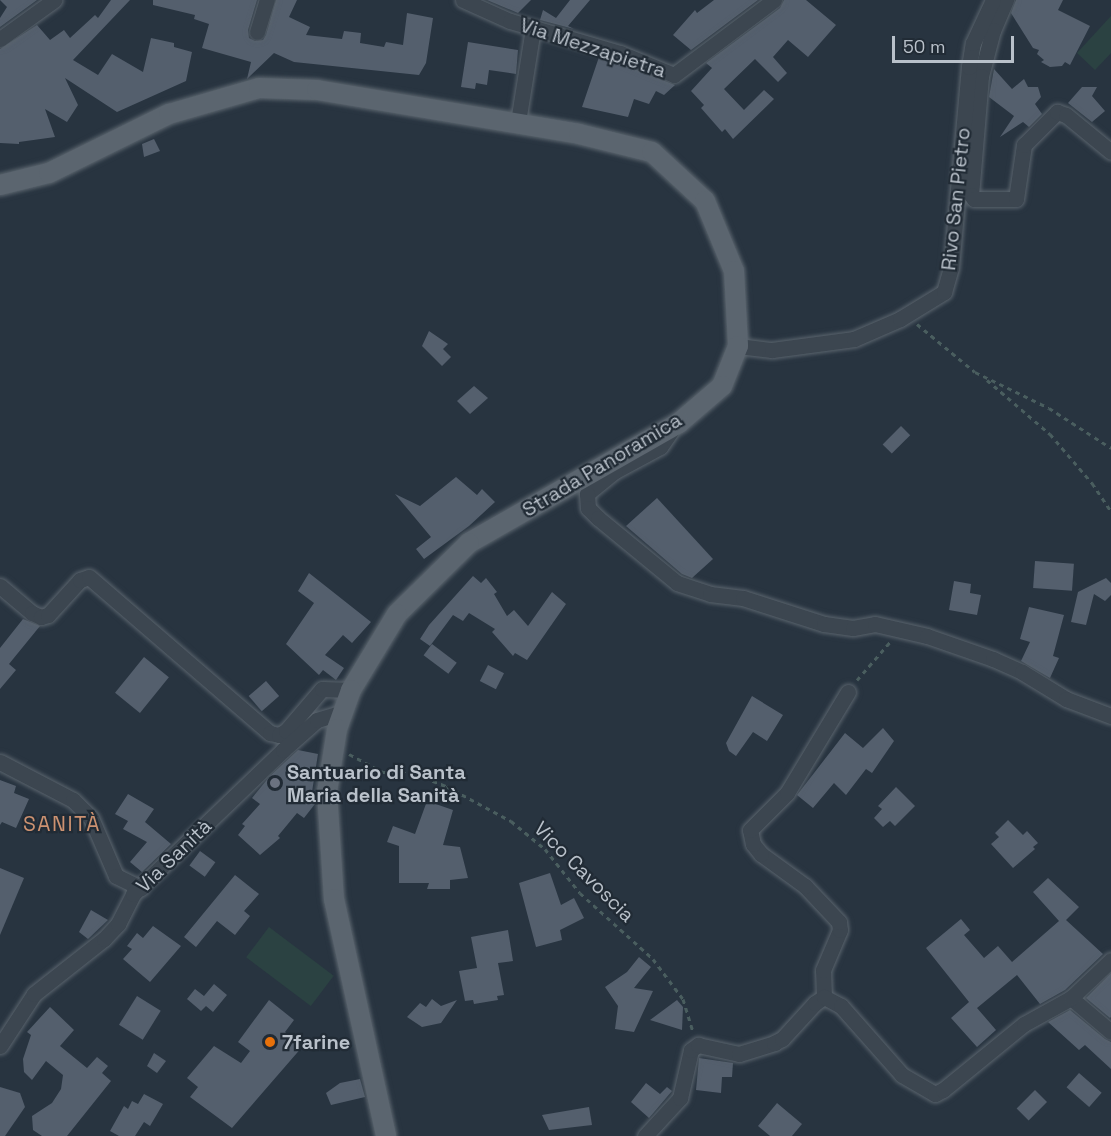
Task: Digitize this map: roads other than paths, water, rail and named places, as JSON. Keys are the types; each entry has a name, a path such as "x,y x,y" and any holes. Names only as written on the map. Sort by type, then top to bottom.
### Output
{"main road":[{"name":"Strada Panoramica","path":"0,185 49,173 169,114 259,88 317,90 518,122 652,152 705,201 734,271 738,346 722,386 676,424 469,543 398,614 351,690 334,746 327,792 334,899 386,1136"}],"street":[{"path":"0,39 54,0"},
{"path":"257,32 267,0"},
{"name":"Via Mezzapietra","path":"466,0 532,28 620,52 674,75 774,0"},
{"name":"Rivo San Pietro","path":"738,346 772,350 854,339 908,315 944,291 951,268 973,43 993,0"},
{"path":"1006,0 993,30 981,76 971,195 974,199 1016,199 1024,145 1057,112 1066,116 1111,152"},
{"path":"518,122 532,28"},
{"path":"676,424 660,447 615,471 587,495 588,508 660,571 692,590 743,598 824,624 854,628 875,624 927,636 993,658 1022,672 1066,699 1111,716"},
{"path":"0,586 32,613 41,616 48,615 80,580 89,577 270,733 279,735 286,731 322,689 351,690"},
{"path":"824,997 823,970 840,930 839,922 805,886 771,864 761,854 753,844 750,830 788,793 848,692"},
{"name":"Via Sanità","path":"0,1046 34,994 104,939 118,924 134,894 317,720 343,712"},
{"path":"0,762 73,800 91,818 116,876 141,888"},
{"path":"824,997 841,1006 902,1075 934,1094 943,1090 1024,1024 1071,998 1111,960"},
{"path":"645,1136 680,1098 684,1089 687,1059 694,1047 698,1045 739,1054 774,1043 782,1039 815,1003 824,997"},
{"path":"1071,998 1111,1032"}],"place":[{"name":"Santuario di Santa Maria della Sanità","path":"275,783"},
{"name":"7farine","path":"270,1042"}],"district":[{"name":"SANITÀ","path":"62,824"}]}
